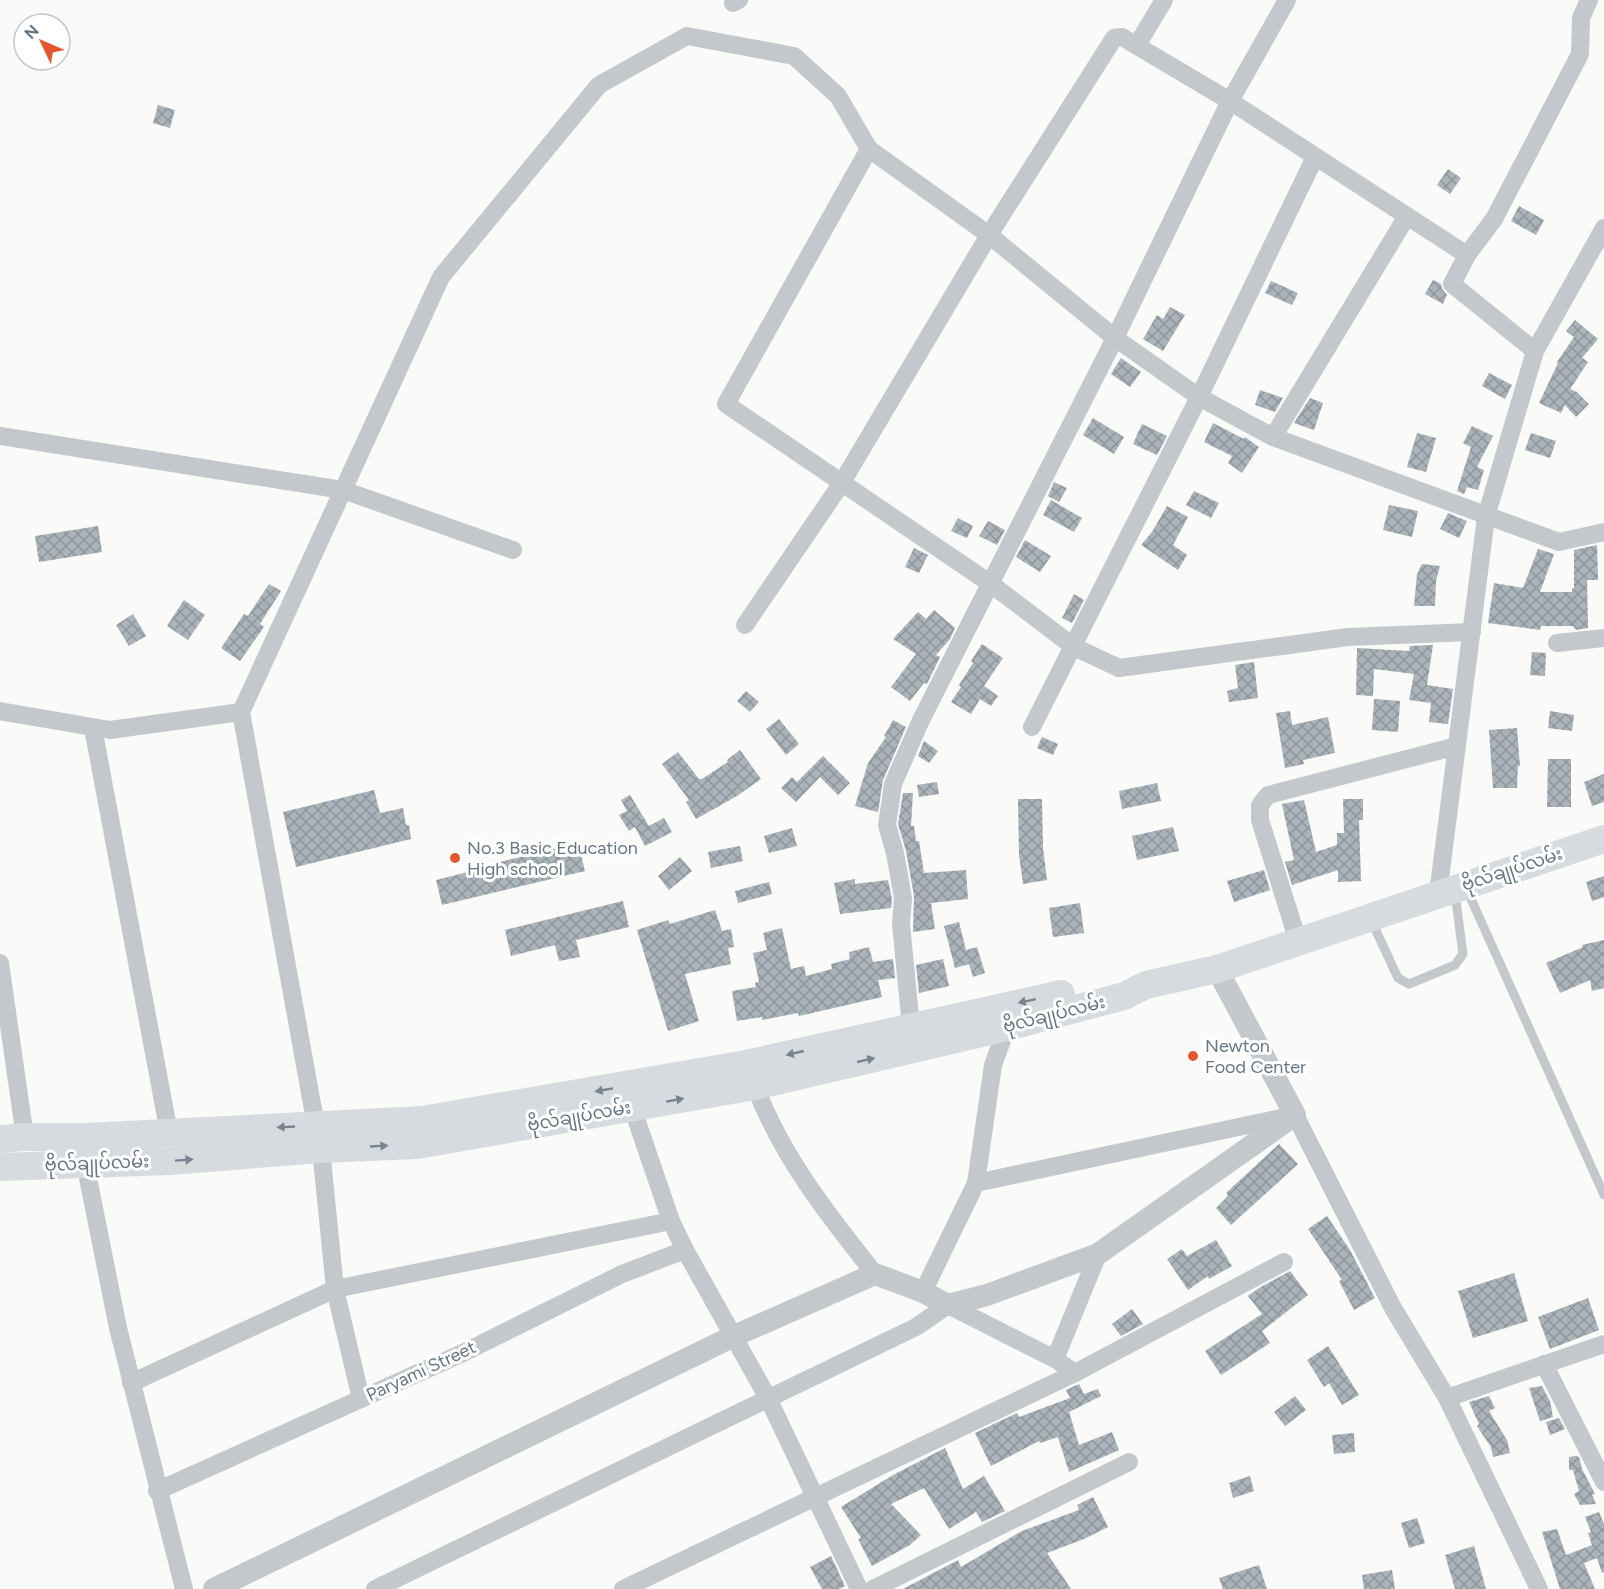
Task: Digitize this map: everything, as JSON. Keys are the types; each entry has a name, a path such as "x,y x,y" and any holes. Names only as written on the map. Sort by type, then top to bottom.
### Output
{"main road":[{"name":"ဗိုလ်ချုပ်လမ်း","path":"13,1138 169,1133 318,1138 417,1145 755,1086 1007,1027 1124,996 1146,986 1217,969 1604,839"},
{"name":"ဗိုလ်ချုပ်လမ်း","path":"0,1167 170,1161 318,1138 735,1066 1108,984 1146,986"}],"street":[{"path":"1137,45 1164,0"},
{"path":"911,1027 901,924 903,898 895,853 887,825 893,784 921,720 1115,338 1230,101 1287,0"},
{"path":"1535,351 1452,284 1467,255 1494,219 1580,54 1581,18 1589,0"},
{"path":"361,1399 334,1289 318,1138 241,712 441,278 599,85 687,36 794,56 838,96 869,149 988,235 1115,338 1199,397 1273,437 1559,542 1604,532"},
{"path":"745,625 841,484 988,235 1114,38 1122,37 1137,45 1230,101 1467,255"},
{"path":"869,149 726,404 991,584 1074,647 1119,668 1348,637 1472,632"},
{"path":"1032,727 1199,397 1315,157"},
{"path":"1273,437 1407,216"},
{"path":"1452,889 1457,746 1486,517 1535,351 1604,228"},
{"path":"0,436 343,490 513,550"},
{"path":"1557,644 1604,638"},
{"path":"0,711 110,730 241,712"},
{"path":"93,728 169,1133"},
{"path":"1298,941 1260,820 1260,805 1268,795 1457,746"},
{"path":"0,963 13,1138"},
{"path":"1217,969 1295,1115 1393,1308 1447,1398 1539,1589"},
{"path":"923,1292 976,1183 993,1065 1007,1027"},
{"path":"755,1086 767,1117 797,1171 875,1274 923,1292 1055,1359 1076,1373"},
{"path":"632,1107 671,1221 768,1398 859,1589"},
{"path":"976,1183 1295,1115"},
{"path":"375,1589 916,1327 948,1305 987,1295 1098,1254 1295,1115"},
{"path":"85,1163 118,1328 184,1589"},
{"path":"131,1383 334,1289 671,1221"},
{"name":"Paryami Street","path":"158,1491 465,1352 622,1274 685,1250"},
{"path":"1055,1359 1098,1254"},
{"path":"623,1589 1076,1373 1284,1262"},
{"path":"214,1589 734,1336 875,1274"},
{"path":"1447,1398 1604,1344"},
{"path":"1544,1364 1604,1482"},
{"path":"873,1589 1129,1462"}],"lane":[{"path":"1370,917 1398,978 1409,984 1455,965 1463,954 1452,889"},
{"path":"1452,889 1604,1195"}],"building":[{"path":"158,105 175,110 170,128 153,123"},
{"path":"1448,169 1461,178 1450,194 1437,185"},
{"path":"1519,206 1544,220 1536,235 1511,221"},
{"path":"1433,280 1441,284 1447,295 1443,304 1425,294"},
{"path":"1271,281 1298,293 1292,305 1265,293"},
{"path":"1170,307 1185,315 1163,351 1143,339 1157,315 1163,319"},
{"path":"1575,320 1598,339 1582,358 1588,362 1570,389 1577,392 1589,404 1576,417 1565,405 1561,413 1539,403 1557,362 1574,337 1566,331"},
{"path":"1121,358 1141,372 1130,387 1111,374"},
{"path":"1489,373 1512,385 1505,399 1482,386"},
{"path":"1260,390 1283,398 1275,412 1255,405"},
{"path":"1310,398 1323,403 1314,430 1294,423"},
{"path":"1093,418 1124,437 1114,454 1083,435"},
{"path":"1213,423 1244,439 1245,437 1259,447 1242,473 1228,463 1232,456 1204,442"},
{"path":"1142,424 1167,436 1157,455 1133,444"},
{"path":"1472,426 1493,436 1477,467 1484,470 1478,490 1467,487 1464,494 1457,491 1471,447 1463,443"},
{"path":"1417,433 1436,438 1426,472 1407,467"},
{"path":"1531,433 1556,441 1550,458 1525,450"},
{"path":"1054,482 1067,488 1059,502 1048,496"},
{"path":"1194,491 1219,503 1211,518 1186,505"},
{"path":"1051,500 1082,518 1074,532 1043,515"},
{"path":"1389,505 1418,511 1412,537 1383,530"},
{"path":"1167,506 1188,517 1173,545 1187,555 1178,570 1141,545 1152,532"},
{"path":"1448,513 1467,521 1459,538 1440,529"},
{"path":"958,518 973,526 967,538 951,531"},
{"path":"988,521 1005,530 997,545 979,536"},
{"path":"98,526 102,552 39,562 35,536"},
{"path":"1025,540 1051,556 1040,572 1016,557"},
{"path":"1597,545 1598,580 1587,580 1588,628 1576,630 1573,626 1541,626 1540,630 1488,623 1494,583 1523,588 1538,549 1554,554 1540,592 1572,592 1574,588 1574,550"},
{"path":"914,548 928,555 919,573 905,567"},
{"path":"1422,564 1440,566 1436,581 1435,606 1414,606 1417,574"},
{"path":"269,584 281,591 260,624 264,627 240,661 221,648 244,614 248,616"},
{"path":"1074,594 1084,600 1072,623 1062,618"},
{"path":"184,600 205,615 188,640 167,626"},
{"path":"934,610 955,628 950,639 936,655 940,657 927,684 924,683 910,701 891,687 916,654 893,639 918,612 926,619"},
{"path":"133,614 146,636 129,646 116,625"},
{"path":"982,644 1003,658 984,686 998,696 991,706 980,699 971,714 951,702"},
{"path":"1433,645 1427,685 1453,689 1448,724 1429,722 1431,703 1409,700 1414,674 1374,669 1373,696 1356,695 1357,648 1409,651 1410,646"},
{"path":"1532,652 1546,653 1545,676 1530,675"},
{"path":"1254,662 1258,698 1229,702 1227,691 1238,688 1235,665"},
{"path":"746,691 759,702 750,712 737,701"},
{"path":"1374,699 1400,701 1398,732 1372,730"},
{"path":"1290,711 1292,725 1328,717 1335,753 1303,760 1304,764 1285,768 1276,713"},
{"path":"1550,711 1574,715 1572,731 1548,728"},
{"path":"779,719 799,744 786,755 766,729"},
{"path":"893,720 906,727 883,780 878,812 855,806 868,763 886,737 884,736"},
{"path":"1517,728 1520,766 1518,766 1517,788 1493,788 1489,730"},
{"path":"1042,737 1058,744 1053,755 1037,748"},
{"path":"924,741 938,751 929,763 918,756"},
{"path":"740,750 761,779 737,796 696,819 686,802 689,800 662,764 678,752 699,779 702,779 728,762 727,760"},
{"path":"823,756 850,783 838,795 820,777 796,802 781,788 792,777 797,782"},
{"path":"1548,759 1571,759 1571,807 1547,807"},
{"path":"1604,774 1604,802 1592,806 1584,782"},
{"path":"937,782 939,794 919,797 917,785"},
{"path":"1157,783 1161,801 1122,809 1119,791"},
{"path":"374,790 380,813 403,808 411,839 296,867 283,812"},
{"path":"903,793 913,793 911,826 914,826 916,841 919,841 924,873 966,870 968,899 931,903 935,929 913,932 914,896 906,851 898,824"},
{"path":"630,795 649,826 664,818 672,832 645,846 635,827 629,831 619,815 627,811 621,800"},
{"path":"1018,799 1042,799 1043,848 1047,880 1023,884 1019,855"},
{"path":"1343,799 1363,799 1363,820 1359,820 1361,881 1338,882 1338,870 1292,885 1285,862 1294,860 1282,804 1304,800 1316,852 1337,845 1337,833 1344,833"},
{"path":"1173,827 1179,851 1137,860 1132,836"},
{"path":"792,828 797,846 769,853 764,836"},
{"path":"578,843 585,871 442,905 436,880 472,871 471,869"},
{"path":"740,846 743,861 711,868 708,852"},
{"path":"680,857 692,871 669,890 658,876"},
{"path":"1264,870 1270,890 1234,902 1227,881"},
{"path":"1604,876 1604,897 1592,901 1586,882"},
{"path":"855,879 855,884 888,880 892,899 891,908 840,914 834,883"},
{"path":"769,882 772,894 738,903 735,891"},
{"path":"623,901 629,927 576,940 580,957 559,961 555,945 511,956 505,930"},
{"path":"1080,903 1084,933 1053,937 1049,908"},
{"path":"715,910 722,931 731,929 734,947 728,948 731,964 685,974 699,1021 668,1031 637,930 668,920 670,924"},
{"path":"959,922 966,950 977,947 985,973 973,977 969,964 955,968 944,926"},
{"path":"782,928 791,969 804,966 806,976 832,969 831,964 850,959 849,952 869,947 873,962 893,959 895,978 878,980 882,997 799,1016 798,1013 762,1020 762,1017 737,1021 732,991 756,987 755,983 759,982 753,953 767,950 763,933"},
{"path":"1604,940 1604,988 1592,991 1590,980 1560,993 1546,963 1583,947 1582,945"},
{"path":"943,959 949,986 919,993 916,965"},
{"path":"1279,1144 1298,1164 1231,1225 1216,1208 1228,1196 1226,1193"},
{"path":"1327,1216 1350,1250 1375,1298 1354,1310 1339,1281 1342,1280 1308,1229"},
{"path":"1216,1240 1232,1266 1209,1279 1208,1276 1188,1290 1167,1259 1182,1249 1187,1256"},
{"path":"1290,1271 1308,1295 1262,1331 1270,1343 1221,1375 1205,1351 1262,1314 1248,1296"},
{"path":"1514,1273 1528,1321 1473,1338 1458,1291"},
{"path":"1588,1298 1599,1330 1550,1349 1538,1317"},
{"path":"1132,1309 1143,1324 1121,1336 1112,1324"},
{"path":"1328,1346 1359,1395 1342,1405 1329,1383 1324,1387 1307,1360"},
{"path":"1079,1384 1084,1394 1098,1389 1101,1396 1069,1412 1079,1445 1112,1432 1119,1450 1069,1472 1058,1437 1040,1443 1039,1441 991,1466 975,1433 1017,1413 1019,1417 1070,1398 1066,1390"},
{"path":"1542,1386 1550,1401 1553,1417 1540,1421 1529,1388"},
{"path":"1295,1396 1306,1410 1285,1426 1274,1412"},
{"path":"1489,1396 1495,1408 1489,1411 1507,1440 1510,1453 1493,1457 1491,1447 1477,1426 1479,1424 1469,1402"},
{"path":"1559,1418 1565,1429 1550,1435 1546,1422"},
{"path":"1354,1433 1355,1452 1334,1454 1332,1435"},
{"path":"945,1448 963,1489 984,1476 1005,1511 982,1522 976,1512 949,1529 924,1488 891,1504 921,1535 910,1545 872,1566 858,1539 861,1538 841,1507 893,1475"},
{"path":"1569,1457 1579,1457 1582,1469 1595,1494 1592,1495 1596,1504 1580,1505 1574,1494 1579,1491 1573,1470 1569,1470"},
{"path":"1250,1476 1254,1491 1233,1498 1229,1483"},
{"path":"1093,1497 1108,1527 1047,1553 1071,1589 903,1589 958,1560 961,1567 1022,1531 1079,1510 1077,1505"},
{"path":"1599,1512 1604,1524 1604,1572 1602,1573 1597,1558 1584,1563 1595,1589 1560,1589 1542,1532 1557,1529 1566,1555 1592,1545 1588,1533 1591,1532 1585,1517"},
{"path":"1417,1518 1425,1543 1409,1548 1401,1523"},
{"path":"1474,1546 1486,1589 1455,1589 1445,1555"},
{"path":"831,1556 845,1586 839,1589 822,1589 810,1567"},
{"path":"1259,1565 1267,1589 1223,1589 1219,1578"},
{"path":"1392,1570 1395,1589 1364,1589 1362,1575"}],"place":[{"name":"No.3 Basic Education High school","path":"455,858"},
{"name":"Newton Food Center","path":"1193,1056"}]}
